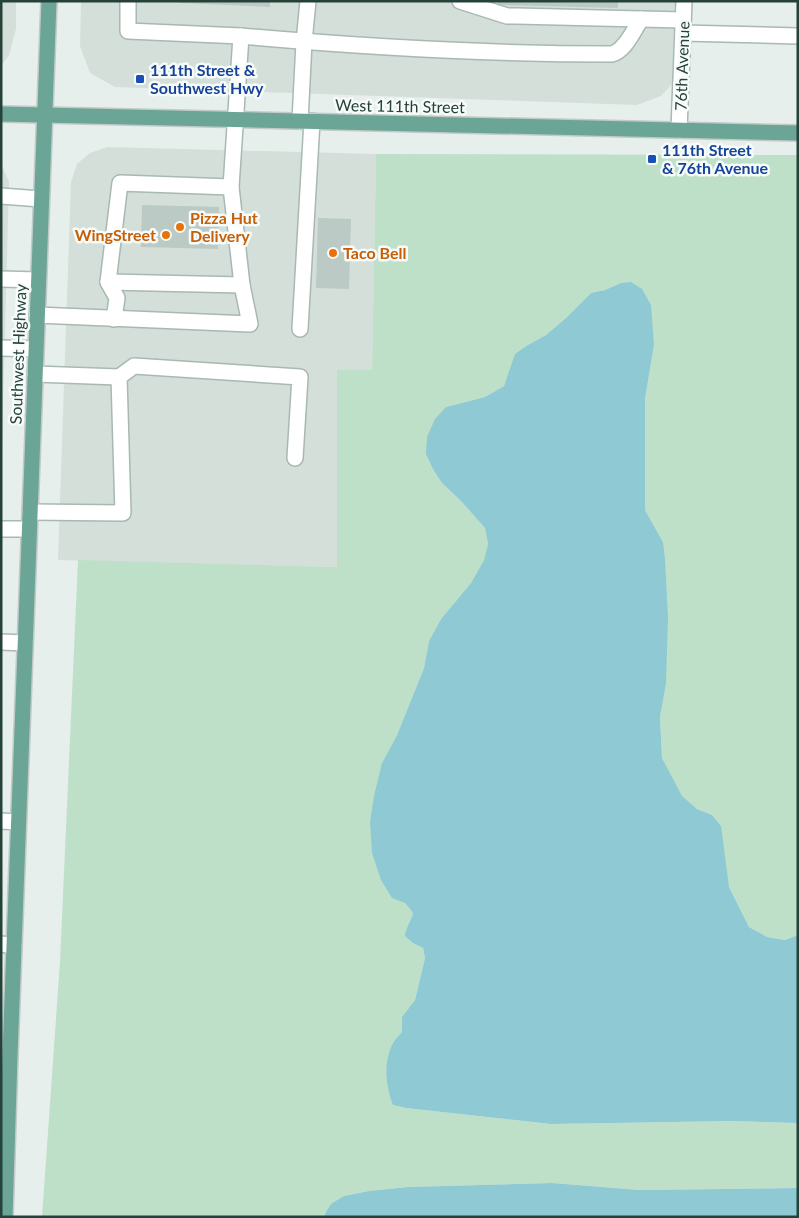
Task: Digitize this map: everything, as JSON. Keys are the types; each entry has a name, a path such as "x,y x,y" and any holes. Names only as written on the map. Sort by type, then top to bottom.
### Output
{"main road":[{"name":"Southwest Highway","path":"5,1217 7,945 18,822 49,1"},
{"name":"West 111th Street","path":"1,114 798,133"}],"street":[{"path":"128,1 128,31 548,54 616,53 641,19"},
{"path":"300,329 306,121 304,42 308,1"},
{"path":"460,1 507,16 641,19 683,26 798,36"},
{"name":"76th Avenue","path":"680,130 684,1"},
{"path":"37,315 250,324 242,285 231,188 241,36"},
{"path":"114,319 116,298 108,282 120,183 231,188"},
{"path":"1,196 41,199"},
{"path":"1,279 38,280"},
{"path":"108,282 242,285"},
{"path":"1,348 36,349"},
{"path":"35,374 120,378 134,366 300,377 295,458"},
{"path":"30,512 123,513 120,378"},
{"path":"1,528 29,529"},
{"path":"1,642 25,643"},
{"path":"1,821 18,822"}],"shaded area":[{"path":"1,1 16,1 16,29 9,55 1,66"},
{"path":"81,1 675,1 672,84 661,96 637,105 115,87 90,73 80,46"},
{"path":"107,147 376,154 372,370 337,370 337,567 58,560 71,182 77,164 90,153"},
{"path":"1,164 9,182 1,481"}],"green space":[{"path":"376,154 798,155 798,935 785,940 767,937 749,927 729,887 712,815 697,809 681,796 662,758 660,717 666,684 663,542 645,510 645,399 654,345 621,283 605,290 591,293 546,335 528,345 510,371 504,386 485,397 446,407 427,454 442,483 485,528 488,544 484,560 471,583 441,619 429,641 424,668 397,735 382,763 392,897 405,903 413,913 411,922 413,943 423,948 425,958 415,1000 402,1017 403,1032 392,1044 393,1105 551,1124 732,1121 798,1123 798,1188 640,1190 552,1183 408,1187 344,1196 323,1217 42,1217 60,962 78,560 337,567 337,370 372,370"}],"water":[{"path":"631,282 642,289 651,305 654,345 645,399 645,510 663,542 665,559 668,617 666,684 660,717 662,758 682,796 697,809 712,815 721,826 729,887 749,927 767,937 785,940 798,935 798,1123 732,1121 551,1124 406,1108 393,1105 386,1075 389,1052 394,1041 402,1032 402,1017 415,1000 425,958 423,948 405,936 413,913 405,903 392,898 381,880 372,853 370,822 374,796 382,763 397,735 424,668 429,641 441,619 471,583 484,560 488,544 485,528 442,483 433,469 426,454 427,437 435,419 446,407 485,397 504,386 515,354 546,335 591,293 605,290 621,283"},
{"path":"552,1183 640,1190 798,1188 798,1217 323,1217 331,1204 344,1196 369,1191 408,1187"}],"building":[{"path":"179,1 270,1 270,7 181,3"},
{"path":"498,1 618,1 618,8 498,5"},
{"name":"Pizza Hut Delivery","path":"142,205 219,207 218,249 141,247"},
{"name":"Taco Bell","path":"318,218 351,219 349,289 316,288"}],"place":[{"name":"111th Street & Southwest Hwy","path":"140,79"},
{"name":"111th Street & 76th Avenue","path":"652,159"},
{"name":"Pizza Hut Delivery","path":"180,227"},
{"name":"WingStreet","path":"166,235"},
{"name":"Taco Bell","path":"333,253"}]}
